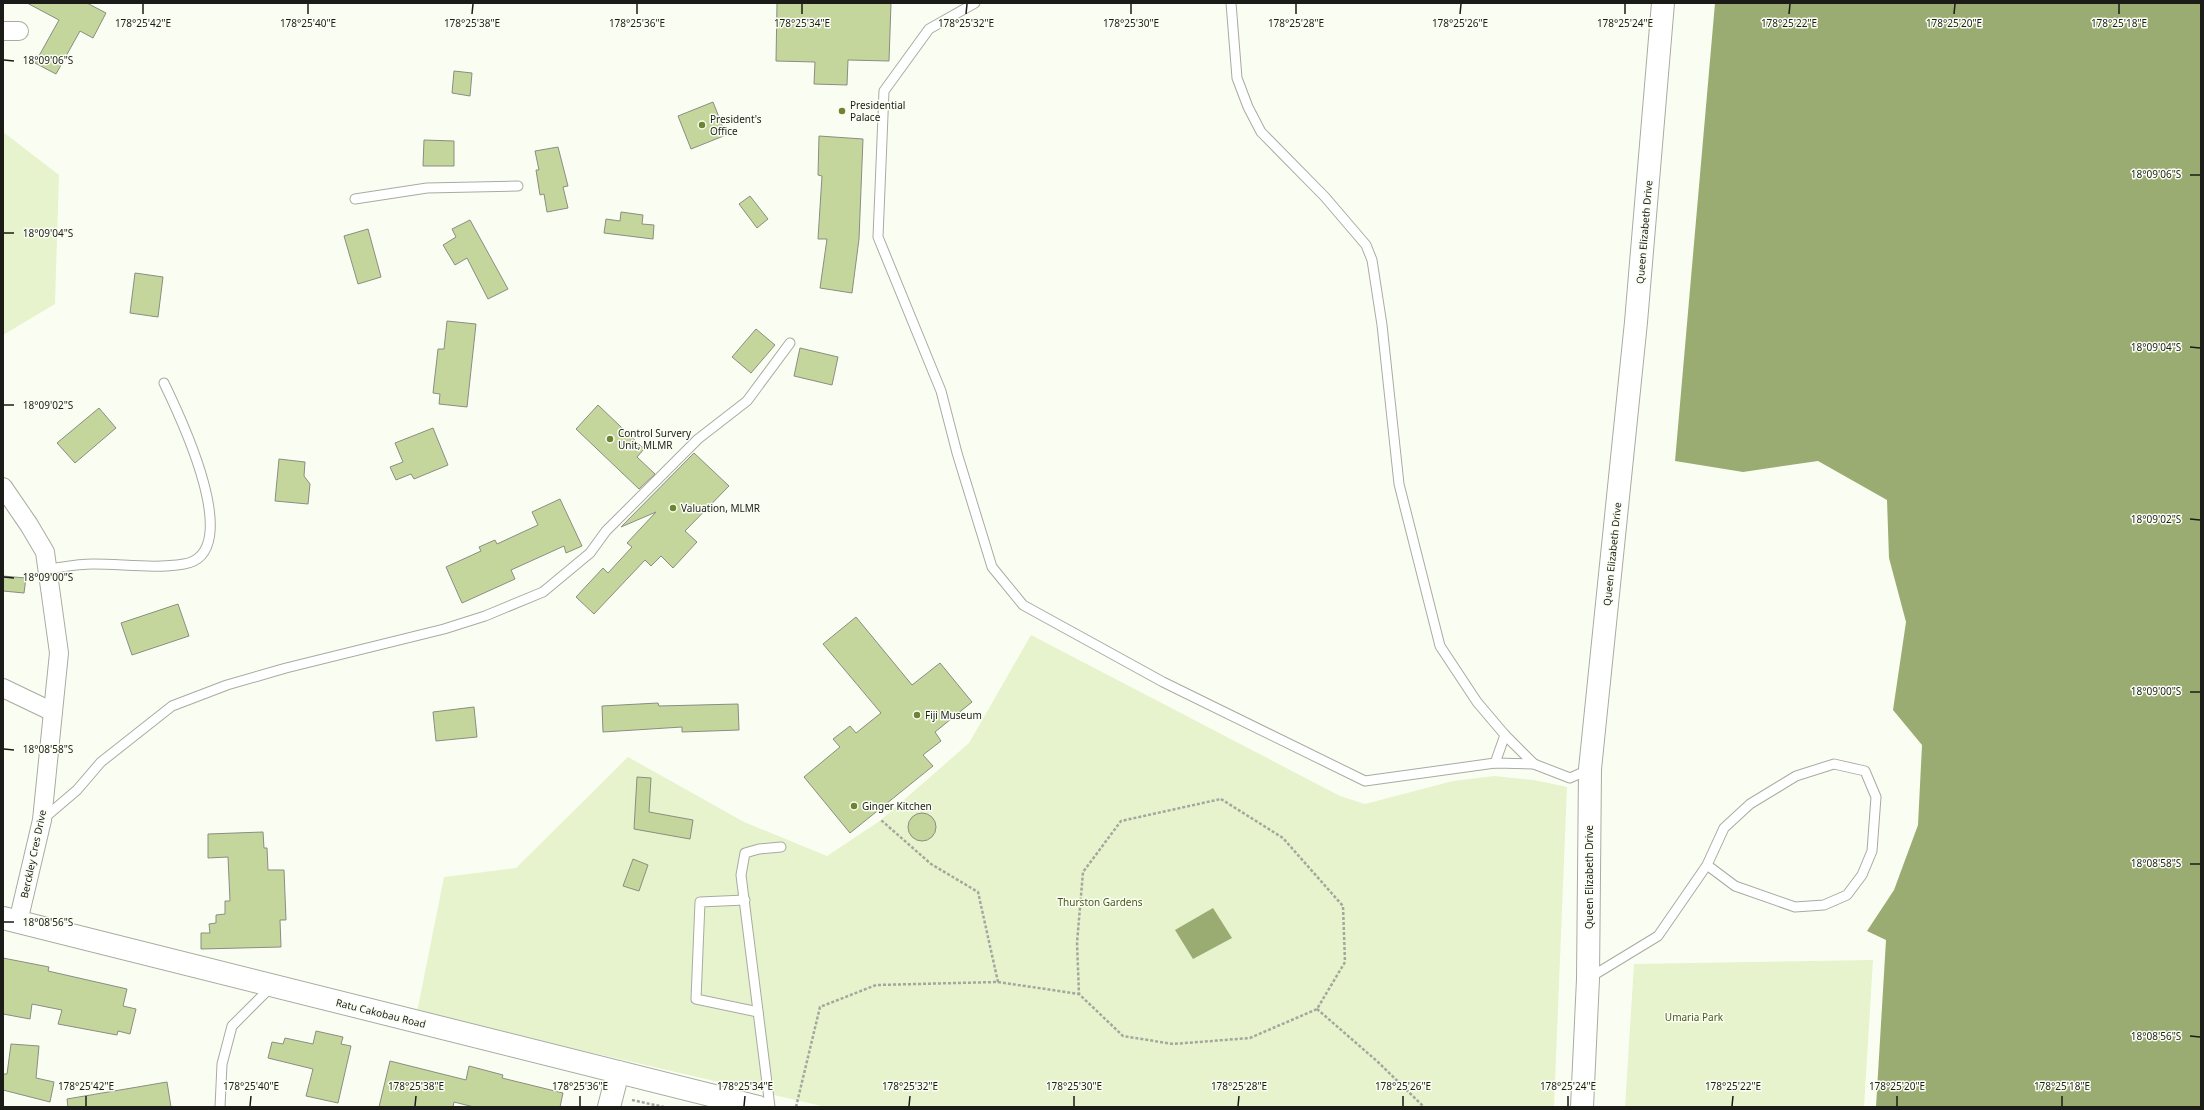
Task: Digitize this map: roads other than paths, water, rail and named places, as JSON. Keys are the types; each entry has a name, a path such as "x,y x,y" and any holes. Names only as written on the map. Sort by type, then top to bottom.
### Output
{"main road":[{"name":"Queen Elizabeth Drive","path":"1582,1107 1588,979 1590,769 1636,322 1663,3"},
{"name":"Ratu Cakobau Road","path":"11,920 758,1107"},
{"path":"618,1072 619,1105"}],"street":[{"name":"Berckley Cres Drive","path":"3,488 29,525 45,552 59,653 42,820 11,920"},
{"path":"3,688 53,712"}],"lane":[{"path":"975,3 929,29 884,91 878,238 941,391 957,453 992,567 1023,605 1163,682 1365,781 1495,763 1534,764 1570,778 1590,769"},
{"path":"1231,3 1238,78 1248,107 1261,132 1325,197 1366,245 1369,253 1382,325 1399,484 1440,646 1477,702 1505,735 1534,764"},
{"path":"355,199 427,188 518,186"},
{"path":"42,820 77,790 102,762 172,706 227,685 286,668 451,627 485,616 542,592 590,553 606,531 698,439 747,401 790,343"},
{"path":"48,568 92,564 147,567 186,564 202,555 210,541 211,519 203,478 184,425 164,383"},
{"path":"1495,763 1505,735"},
{"path":"1588,979 1658,936 1707,865 1724,828 1750,804 1796,776 1834,764 1865,771 1876,797 1872,851 1862,875 1847,895 1824,905 1795,907 1734,886 1707,865"},
{"path":"770,1107 741,874 745,853 759,848 781,847"},
{"path":"745,900 700,902 696,999 758,1012"},
{"path":"220,1107 222,1064 232,1026 272,986"}],"place":[{"name":"Presidential Palace","path":"842,111"},
{"name":"President's Office","path":"702,125"},
{"name":"Control Survery Unit, MLMR","path":"610,439"},
{"name":"Valuation, MLMR","path":"673,508"},
{"name":"Fiji Museum","path":"917,715"},
{"name":"Ginger Kitchen","path":"854,806"}],"park label":[{"name":"Thurston Gardens","path":"1100,902"},
{"name":"Umaria Park","path":"1694,1017"}]}
